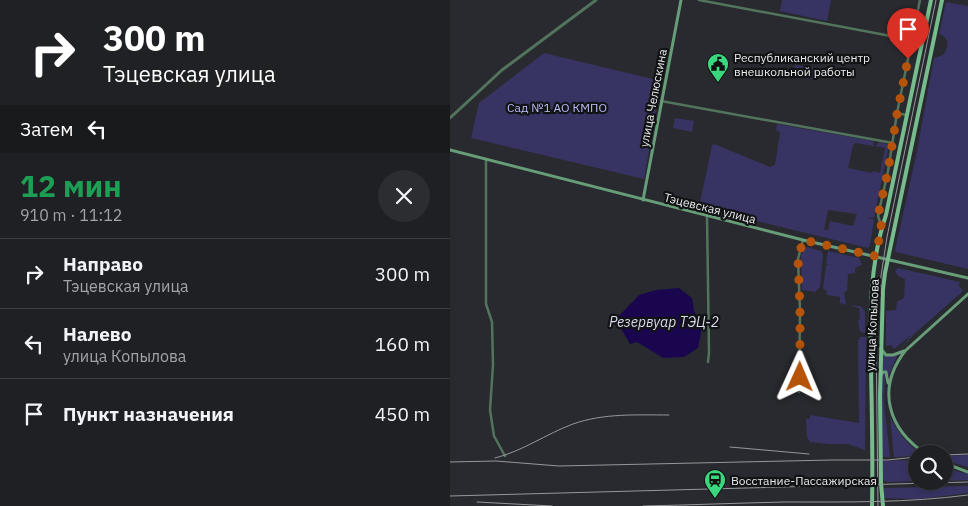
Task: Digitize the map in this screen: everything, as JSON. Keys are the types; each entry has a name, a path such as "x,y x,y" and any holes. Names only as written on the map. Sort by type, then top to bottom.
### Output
{"main road":[{"name":"улица Челюскина","path":"642,200 681,0"},
{"name":"улица Копылова","path":"872,506 870,305 875,256 886,215 931,0"},
{"name":"улица Копылова","path":"883,506 880,378 882,294 942,0"},
{"path":"920,47 922,44 928,43 932,50"},
{"name":"Тэцевская улица","path":"450,150 803,240 888,258 968,278"},
{"path":"914,445 907,440 895,423 890,404 892,372 905,351 968,294"},
{"path":"880,346 882,352 886,355 905,351"},
{"path":"880,378 883,372 885,372 890,389"},
{"path":"953,466 968,472"}],"street":[{"path":"450,118 502,70 596,0"},
{"path":"700,0 912,40"},
{"name":"улица Копылова","path":"882,228 878,216 920,0"},
{"path":"661,101 893,144"},
{"path":"897,114 906,115"},
{"path":"486,159 486,304 492,322 493,365 490,410 494,436 505,456"},
{"path":"707,216 710,352 708,362"},
{"path":"799,392 800,320 798,259 803,240"}],"green space":[{"path":"782,0 831,0 827,21 780,11"},
{"path":"946,2 968,6 968,269 896,252 895,250 916,156 934,58 943,55 947,46 947,40 939,34"},
{"name":"Сад №1 АО КМПО","path":"544,53 661,81 644,179 471,138 479,103"},
{"path":"795,65 814,68 812,79 793,75"},
{"path":"675,118 694,121 692,132 673,128"},
{"path":"777,124 873,141 874,146 856,143 853,145 848,168 872,173 873,171 880,173 885,148 876,146 879,142 889,145 874,218 867,217 874,220 868,248 699,207 714,144 770,167 775,165 780,132 776,130","holes":["828,210 857,214 853,226 830,221 828,230 824,230"]},
{"path":"806,247 821,251 823,254 820,287 815,292 802,290 801,255"},
{"path":"828,251 859,258 862,265 855,268 855,273 848,274 847,291 844,292 846,305 840,303 840,297 827,295 826,290 823,289 826,265 828,265 826,263"},
{"path":"898,268 960,282 959,286 963,291 913,335 899,351 911,335 894,349 891,345 886,346 886,311 896,310 897,302 904,298 905,279 898,276 895,271"},
{"path":"851,306 860,306 865,311 865,333 860,332 858,321 860,319 859,308"},
{"path":"860,337 866,337 865,450 848,444 810,442 807,437 806,419 810,419 810,415 859,423 858,342"},
{"path":"883,354 898,354 888,377 887,372 882,370"},
{"path":"882,373 885,373 884,403 890,457 882,457"},
{"path":"890,417 903,438 910,445 908,445 908,456 894,457"},
{"path":"968,455 968,467 953,462 953,456"},
{"path":"908,460 908,481 887,482 883,480 882,461"},
{"path":"953,470 968,474 968,480 953,481"},
{"path":"953,486 968,486 968,493 919,499 884,498 884,488 953,490"}],"water":[{"name":"Резервуар ТЭЦ-2","path":"679,288 692,298 694,311 701,322 698,348 684,357 663,358 637,342 630,344 620,327 619,316 639,295 656,290"}],"tram line":[{"path":"878,506 876,329 881,276 887,237 936,0"}],"railway":[{"path":"495,458 585,420 621,415 669,415"},
{"path":"730,447 809,454"},
{"path":"953,455 968,454"},
{"path":"450,462 496,461 559,466 888,460 908,458"},
{"path":"450,496 968,482"},
{"path":"643,506 899,501 968,495"},
{"path":"477,502 552,506"}],"place":[{"name":"Республиканский центр внешкольной работы","path":"718,83"},
{"name":"Восстание-Пассажирская","path":"715,499"}],"route":[{"path":"800,377 798,259 803,240 875,256 882,228 878,216 908,59"}]}
